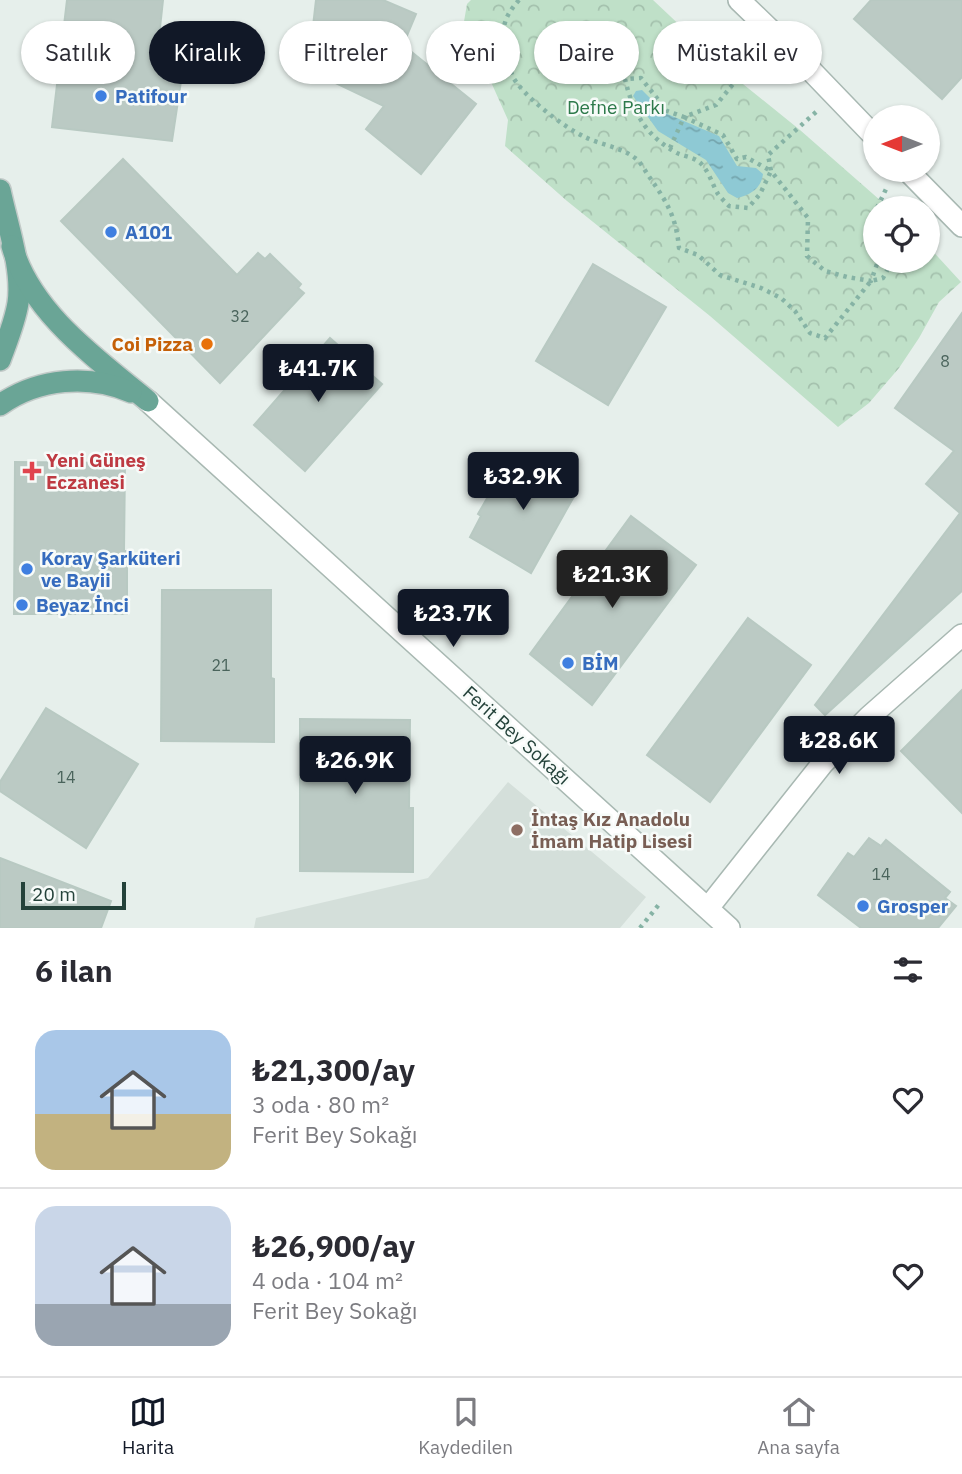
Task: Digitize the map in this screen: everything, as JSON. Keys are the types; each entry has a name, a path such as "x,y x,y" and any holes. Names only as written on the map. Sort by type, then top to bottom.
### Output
{"main road":[{"path":"0,190 19,286 16,314 0,360"},
{"path":"12,246 26,278 59,323 74,339 148,401"},
{"path":"0,405 29,389 50,383 75,381 113,385 148,401"}],"street":[{"path":"739,0 761,21"},
{"path":"822,82 863,124"},
{"path":"919,182 962,226"},
{"name":"Ferit Bey Sokağı","path":"148,401 729,928"},
{"path":"708,908 823,763 869,717 962,635"}],"path":[{"path":"519,0 505,20 503,29 513,77 537,105 569,127 585,137 636,158 670,209 679,248 698,255 720,275 761,288 781,298 810,332 825,338 871,281 874,273"},
{"path":"835,95 768,155 771,171 760,194 748,208 729,206 698,162 657,141 642,123 629,98 625,79 641,78 667,111 716,130 723,135 737,159 746,157 771,171 808,218 807,256 825,271 871,281 883,278 886,273"},
{"path":"670,149 684,117 716,105 733,84"},
{"path":"640,928 661,902"}],"shaded area":[{"name":"İntaş Kız Anadolu İmam Hatip Lisesi","path":"508,782 646,897 620,928 254,928 256,918 428,878"}],"green space":[{"name":"Defne Parkı","path":"471,0 653,0 675,21 653,21 653,84 743,84 875,196 863,196 863,273 940,273 940,259 961,282 939,302 899,368 869,403 838,427 710,316 567,201 505,146 508,120 492,84 520,84 520,21 464,21 467,4"}],"water":[{"path":"642,90 665,113 719,136 737,166 756,168 763,174 757,187 737,198 728,193 706,160 658,131 633,96 636,91"}],"building":[{"path":"67,0 163,0 161,21 149,21 149,84 181,84 172,141 52,127 57,84 135,84 135,21 65,21"},
{"path":"316,0 383,0 416,14 412,24 412,21 314,21"},
{"path":"871,0 962,0 962,77 942,99 854,19"},
{"path":"412,52 426,64 426,84 451,84 476,104 421,174 366,129 384,106 338,84 412,84"},
{"path":"123,159 237,275 258,253 265,259 270,254 301,284 298,288 304,293 220,383 61,221"},
{"path":"593,264 666,307 608,405 536,361"},
{"path":"962,313 962,591 825,715 815,705 960,513 926,484 954,451 895,408"},
{"path":"330,338 382,384 305,471 254,425"},
{"path":"512,455 524,461 527,456 569,481 567,484 577,491 531,573 470,537 481,516 478,514"},
{"path":"15,462 125,463 124,551 127,551 127,614 14,614"},
{"path":"631,516 696,565 592,705 530,654"},
{"path":"162,590 271,590 274,742 161,741"},
{"path":"748,618 811,665 710,802 647,755"},
{"path":"962,690 962,813 901,751"},
{"path":"46,708 138,764 86,848 0,791 0,782"},
{"path":"300,719 410,720 409,808 413,808 413,872 300,871"},
{"path":"869,838 881,846 886,840 950,892 945,898 956,906 938,928 861,928 818,895 848,853 854,857"},
{"path":"0,858 111,901 101,928 0,928"}],"place":[{"name":"Patifour","path":"101,96"},
{"name":"A101","path":"111,232"},
{"name":"Coi Pizza","path":"207,344"},
{"name":"Yeni Güneş Eczanesi","path":"32,471"},
{"name":"Koray Şarküteri ve Bayii","path":"27,569"},
{"name":"Beyaz İnci","path":"22,605"},
{"name":"BİM","path":"568,663"},
{"name":"İntaş Kız Anadolu İmam Hatip Lisesi","path":"517,830"},
{"name":"Grosper","path":"863,906"}]}
